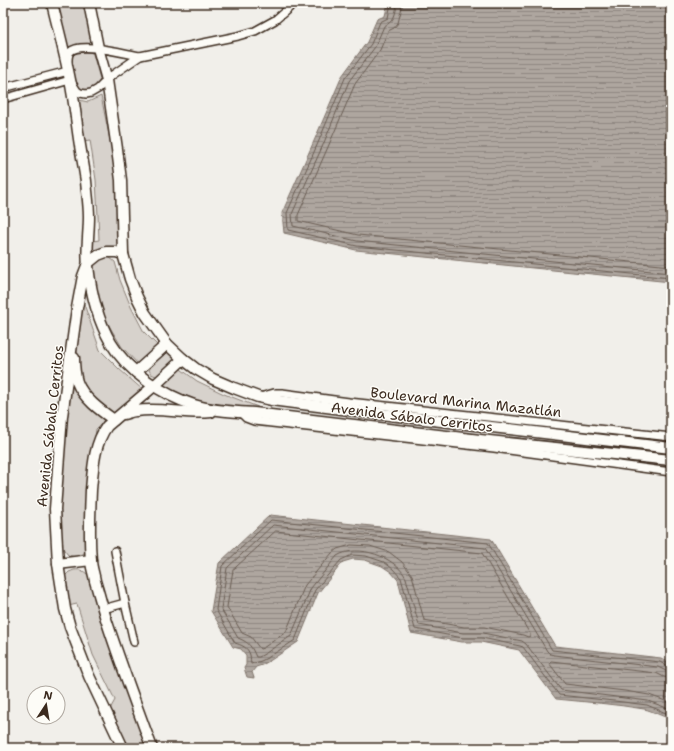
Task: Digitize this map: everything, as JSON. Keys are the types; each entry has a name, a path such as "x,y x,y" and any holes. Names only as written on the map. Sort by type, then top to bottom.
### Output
{"main road":[{"name":"Avenida Sábalo Cerritos","path":"52,3 69,75 86,180 89,215 88,263 96,311 105,332 117,352 126,363 154,386 195,405 223,410 480,443 584,451 671,460"},
{"name":"Avenida Sábalo Cerritos","path":"90,3 98,48 107,80 121,180 123,254 130,279 145,313 168,344 196,369 213,379 234,388 258,397 284,402 389,415 480,421 586,438 671,448"},
{"path":"88,263 98,254 116,252 123,254"},
{"name":"Avenida Sábalo Cerritos","path":"88,263 81,286 62,416 55,508 58,564 65,609 73,638 123,748"},
{"path":"73,336 74,364 77,383 91,402 104,414 117,418 135,411 156,410 204,413 223,410"},
{"path":"136,372 168,344"},
{"path":"152,748 111,635 91,560 92,479 97,448 102,433 107,426 183,359"},
{"path":"58,564 91,560"}],"street":[{"path":"140,56 114,74 94,91 86,94 77,91 69,75 69,54 71,51 80,48 98,48 140,56 238,36 255,31 275,20 289,8 292,3"},
{"path":"3,88 69,75"},
{"path":"3,99 69,75"},
{"name":"Boulevard Marina Mazatlán","path":"480,421 671,437"},
{"path":"480,443 570,458 671,472"},
{"path":"115,551 134,642"},
{"path":"103,609 125,603"}],"shaded area":[{"path":"55,3 75,3 85,6 91,42 90,45 76,44 67,49"},
{"path":"81,49 86,49 93,54 100,79 98,84 89,92 81,90 76,85 71,59 75,53"},
{"path":"101,96 113,155 118,195 117,250 103,248 98,249 92,254 93,241 99,240 96,180 90,140 82,141 75,99 88,102"},
{"path":"101,257 109,257 115,262 120,280 131,307 144,332 158,346 138,364 122,347 102,312 93,282 91,268 95,261"},
{"path":"84,304 100,350 143,390 115,414 110,414 93,400 79,382 76,340 81,305"},
{"path":"167,351 176,359 160,375 156,376 151,374 149,370 152,365"},
{"path":"178,367 197,381 224,394 258,407 258,410 201,403 160,386"},
{"path":"72,370 107,418 96,429 92,463 87,549 83,554 75,557 68,555 62,547 59,504"},
{"path":"74,570 82,571 89,576 149,748 127,748 109,711 115,700 93,655 77,604 68,606 64,577 69,572"}],"water":[{"path":"388,3 671,3 671,282 356,250 284,233 282,213 342,76 367,42 377,19 385,16"},
{"path":"270,515 491,539 555,646 661,658 670,663 671,718 644,709 611,704 556,699 519,650 481,642 462,642 411,633 398,580 391,572 382,566 365,560 353,559 343,562 318,593 298,642 271,660 256,667 252,672 254,678 247,677 244,668 246,665 246,655 241,649 233,647 211,611 219,563"}]}
